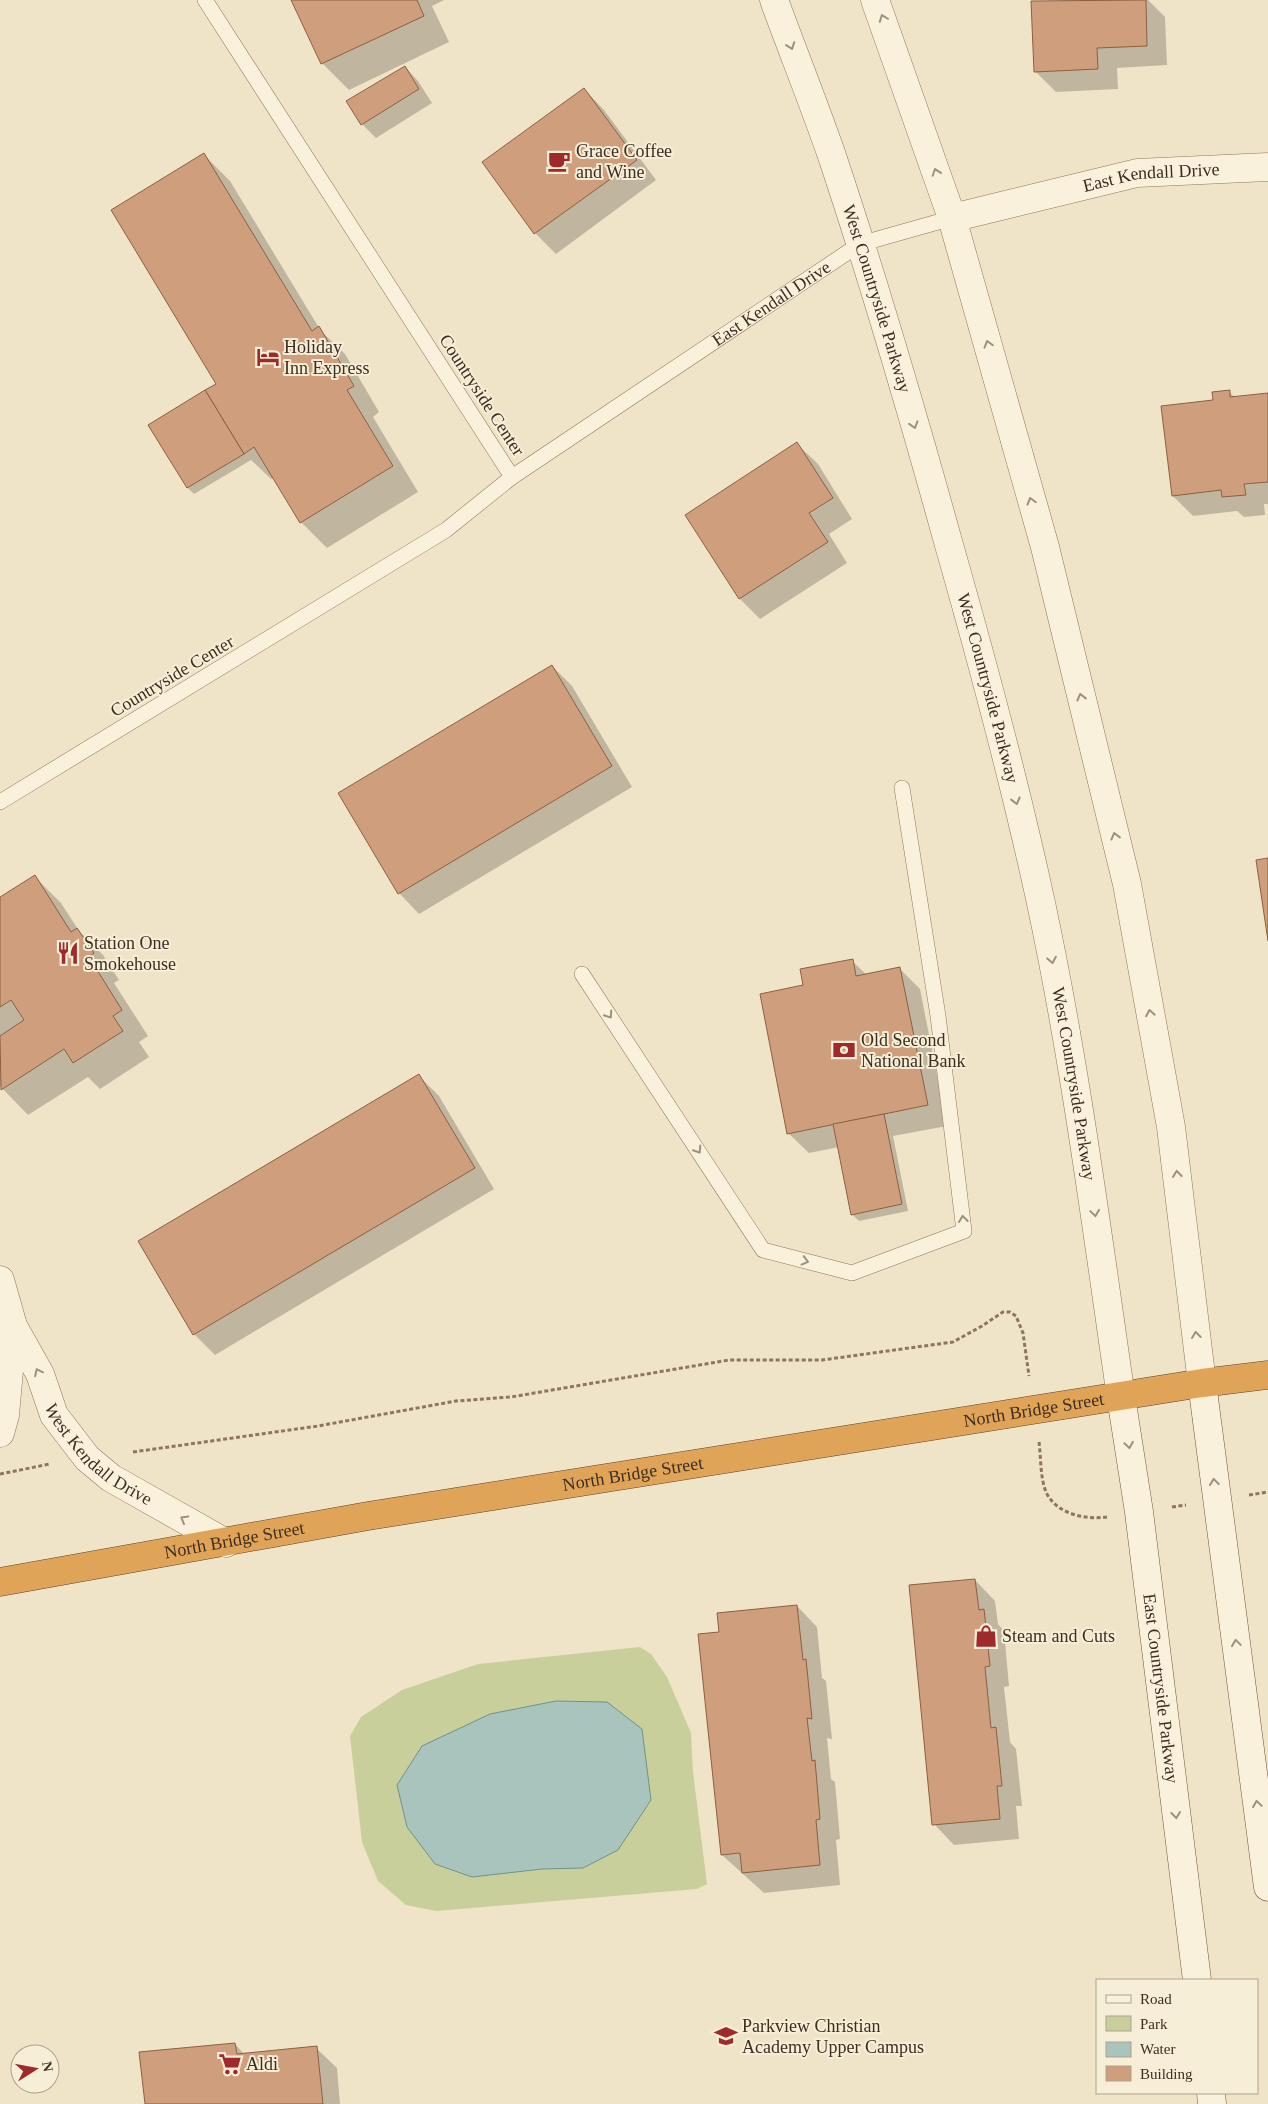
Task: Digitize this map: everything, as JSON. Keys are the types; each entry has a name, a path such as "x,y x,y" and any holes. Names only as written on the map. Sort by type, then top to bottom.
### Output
{"highway":[{"name":"North Bridge Street","path":"0,1582 226,1543 368,1516 1202,1383 1268,1375"}],"street":[{"name":"West Countryside Parkway","path":"774,0 830,153 860,244 931,479 980,653 1041,902 1066,1027 1086,1146 1121,1397"},
{"path":"875,0 952,218 1045,547 1126,884 1171,1127 1202,1383 1268,1887"},
{"name":"East Kendall Drive","path":"952,218 1137,173 1268,167"},
{"name":"West Kendall Drive","path":"0,1280 13,1326 40,1374 54,1415 87,1458 111,1478 226,1543"},
{"name":"West Kendall Drive","path":"0,1433 5,1415 13,1326"},
{"name":"East Countryside Parkway","path":"1121,1397 1139,1512 1197,1979"}],"lane":[{"name":"Countryside Center","path":"0,802 446,530 512,477 204,0"},
{"name":"East Kendall Drive","path":"512,477 860,244 952,218"},
{"path":"582,974 763,1250 852,1274 964,1231 938,1016 902,788"}],"path":[{"path":"132,1452 318,1426 456,1401 512,1397 729,1360 822,1360 953,1342 1003,1312 1010,1312 1016,1316 1023,1332"},
{"path":"0,1474 58,1463"},
{"path":"1043,1476 1046,1492 1057,1508 1076,1515 1103,1518"},
{"path":"1262,1493 1268,1492"},
{"path":"986,1636 992,1635"}],"green space":[{"path":"640,1647 651,1654 667,1677 691,1733 693,1772 707,1884 697,1889 436,1911 406,1905 378,1881 362,1842 350,1736 361,1717 402,1690 478,1664","holes":["651,1800 618,1849 583,1868 542,1869 472,1877 435,1864"]}],"water":[{"path":"556,1701 607,1702 642,1729 651,1800 618,1850 583,1868 542,1869 472,1877 435,1864 407,1827 397,1785 422,1746 490,1714"}],"building":[{"path":"291,0 417,0 424,16 321,64"},
{"path":"1146,0 1147,46 1097,48 1098,69 1034,72 1031,1"},
{"path":"405,66 419,89 361,125 346,101"},
{"name":"Grace Coffee and Wine","path":"584,88 637,160 534,234 482,162"},
{"name":"Holiday Inn Express","path":"204,153 312,331 319,326 354,386 347,390 393,466 300,523 254,447 244,454 205,390 216,384 111,210"},
{"path":"205,390 244,454 187,488 148,425"},
{"path":"1230,390 1230,397 1268,393 1268,482 1244,484 1246,495 1222,497 1221,490 1172,496 1161,406 1213,400 1212,392"},
{"path":"797,442 833,498 809,513 828,542 739,599 685,515"},
{"path":"552,665 612,766 398,894 338,793"},
{"path":"1268,858 1268,941 1256,860"},
{"path":"35,875 71,932 77,928 94,953 89,957 122,1010 113,1016 123,1031 73,1063 64,1049 1,1090 0,1036 24,1020 11,1000 0,1007 0,897"},
{"name":"Old Second National Bank","path":"853,959 856,976 900,967 928,1105 787,1134 760,994 803,985 800,969"},
{"path":"419,1074 475,1168 193,1335 138,1241"},
{"path":"884,1114 902,1204 851,1215 833,1124"},
{"path":"975,1579 979,1610 984,1609 990,1666 985,1667 991,1728 996,1727 1002,1786 997,1786 1000,1819 932,1825 909,1585"},
{"path":"797,1605 803,1660 806,1659 812,1719 807,1718 812,1761 815,1760 820,1819 816,1820 820,1865 742,1873 740,1853 721,1855 698,1634 719,1632 717,1613"},
{"name":"Aldi","path":"235,2043 237,2054 317,2046 323,2104 145,2104 139,2052"}],"place":[{"name":"Grace Coffee and Wine","path":"559,161"},
{"name":"Holiday Inn Express","path":"268,357"},
{"name":"Station One Smokehouse","path":"68,953"},
{"name":"Old Second National Bank","path":"844,1050"},
{"name":"Steam and Cuts","path":"986,1636"},
{"name":"Parkview Christian Academy Upper Campus","path":"726,2036"},
{"name":"Aldi","path":"230,2064"}]}
